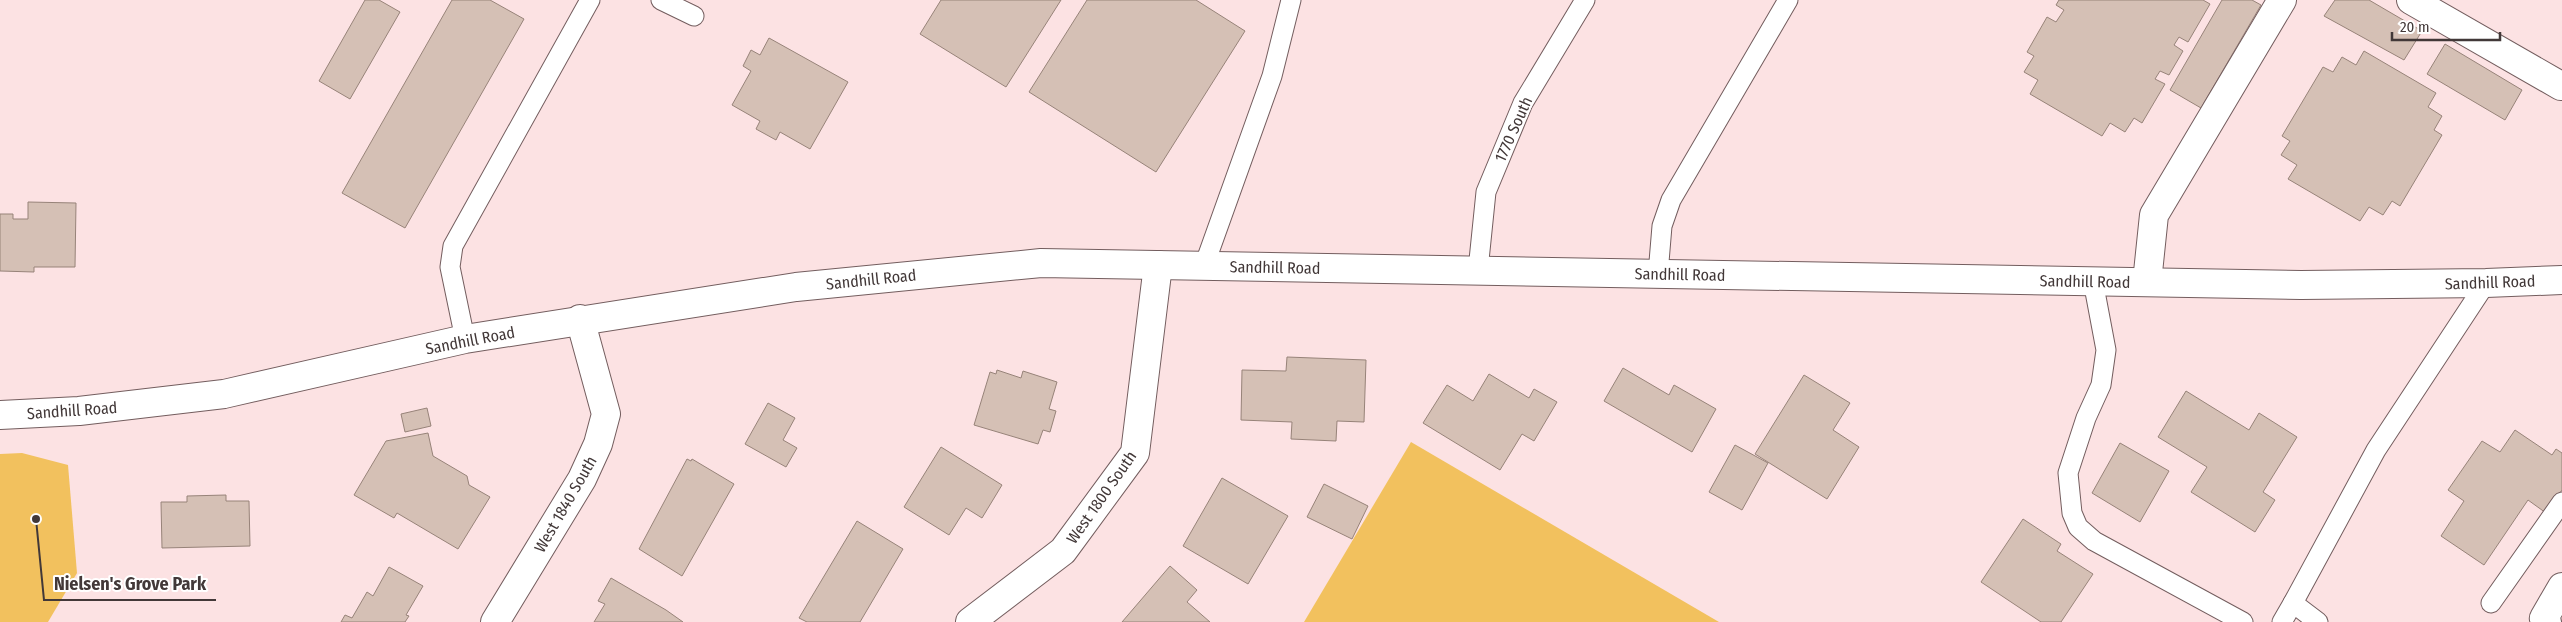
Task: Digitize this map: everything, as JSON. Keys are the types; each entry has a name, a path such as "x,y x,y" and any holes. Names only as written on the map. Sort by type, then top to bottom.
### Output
{"street":[{"path":"2147,282 2154,215 2282,0"},
{"path":"2411,0 2561,86"},
{"name":"Sandhill Road","path":"0,415 78,412 224,394 465,339 580,319 796,287 948,271 1041,264 2301,285 2486,283 2562,280"},
{"name":"West 1800 South","path":"970,622 1063,551 1135,453 1158,265"},
{"name":"West 1840 South","path":"495,622 582,479 598,444 606,414 580,319"},
{"path":"2547,622 2544,618 2562,587"}],"lane":[{"path":"465,339 450,267 453,246 590,0"},
{"path":"661,0 694,16"},
{"path":"1204,266 1272,76 1291,0"},
{"name":"1770 South","path":"1478,270 1486,192 1523,103 1584,0"},
{"path":"1658,274 1662,226 1671,200 1788,0"},
{"path":"2093,281 2106,350 2101,385 2086,418 2068,473 2072,513 2078,528 2094,541 2243,622"},
{"path":"2282,622 2376,450 2486,283"},
{"path":"2491,603 2562,502"},
{"path":"2293,603 2318,622"}],"shaded area":[{"path":"1411,442 1719,622 1304,622"},
{"path":"22,453 68,465 77,573 48,622 0,622 0,454"}],"building":[{"path":"365,0 379,0 400,12 350,99 319,81"},
{"path":"452,0 490,0 524,19 405,228 342,193"},
{"path":"941,0 1061,0 1006,87 920,34"},
{"path":"1087,0 1196,0 1245,31 1156,172 1029,92"},
{"path":"2059,0 2203,0 2210,4 2188,42 2179,37 2174,45 2183,51 2169,75 2160,71 2155,79 2165,84 2142,123 2134,118 2125,132 2110,123 2102,136 2030,94 2038,80 2024,72 2034,56 2027,52 2047,17 2056,22 2064,10 2056,5"},
{"path":"2222,0 2252,0 2261,5 2201,108 2170,90"},
{"path":"2335,0 2369,0 2422,31 2404,60 2324,16"},
{"path":"769,38 848,82 810,149 780,132 776,140 756,129 760,121 732,105 751,71 743,66 751,50 760,55"},
{"path":"2445,44 2522,90 2505,120 2427,74"},
{"path":"2364,51 2436,93 2428,107 2442,116 2434,130 2442,135 2400,206 2392,201 2383,215 2369,207 2360,221 2288,179 2297,165 2281,155 2290,141 2282,136 2323,67 2333,72 2342,57 2356,65"},
{"path":"28,202 76,203 75,267 34,267 34,272 0,271 0,214 13,214 13,219 28,219"},
{"path":"1287,357 1366,360 1364,422 1337,421 1336,441 1291,439 1292,422 1241,420 1242,370 1286,371"},
{"path":"1623,368 1669,395 1674,385 1716,409 1692,452 1604,401"},
{"path":"997,370 1021,378 1023,371 1057,382 1049,409 1056,411 1050,432 1043,430 1038,444 974,425 990,372 996,374"},
{"path":"1489,374 1529,398 1534,389 1557,402 1534,441 1522,434 1500,470 1423,423 1447,385 1473,401"},
{"path":"1804,375 1850,403 1833,430 1859,447 1827,499 1755,454"},
{"path":"2186,391 2249,430 2259,413 2297,437 2263,492 2275,500 2255,532 2191,492 2207,467 2158,437"},
{"path":"768,403 795,418 783,440 797,448 786,467 745,444"},
{"path":"427,408 431,426 405,432 401,414"},
{"path":"2515,430 2552,455 2556,449 2562,453 2562,490 2546,513 2528,500 2484,565 2441,536 2464,501 2448,490 2482,441 2500,452"},
{"path":"428,433 433,456 467,476 469,485 490,497 458,549 397,513 394,518 354,495 386,441"},
{"path":"2120,443 2169,471 2140,522 2092,493"},
{"path":"1735,445 1768,463 1742,510 1709,492"},
{"path":"941,447 1002,485 982,518 966,508 949,535 904,507"},
{"path":"687,459 691,461 692,459 734,484 682,576 639,549"},
{"path":"1222,478 1288,516 1248,584 1183,546"},
{"path":"1324,484 1368,506 1352,539 1307,517"},
{"path":"226,495 226,501 249,501 250,546 162,548 161,502 187,502 187,496"},
{"path":"2023,519 2061,544 2057,551 2093,574 2061,622 2041,622 1981,582"},
{"path":"857,521 903,549 860,622 807,622 799,618"},
{"path":"1170,566 1197,590 1187,602 1210,622 1122,622"},
{"path":"389,567 423,586 406,615 409,616 405,622 341,622 345,615 352,618 367,592 373,596"},
{"path":"611,578 683,622 594,622 605,604 598,601"}],"place":[{"name":"Nielsen's Grove Park","path":"36,519"}]}
